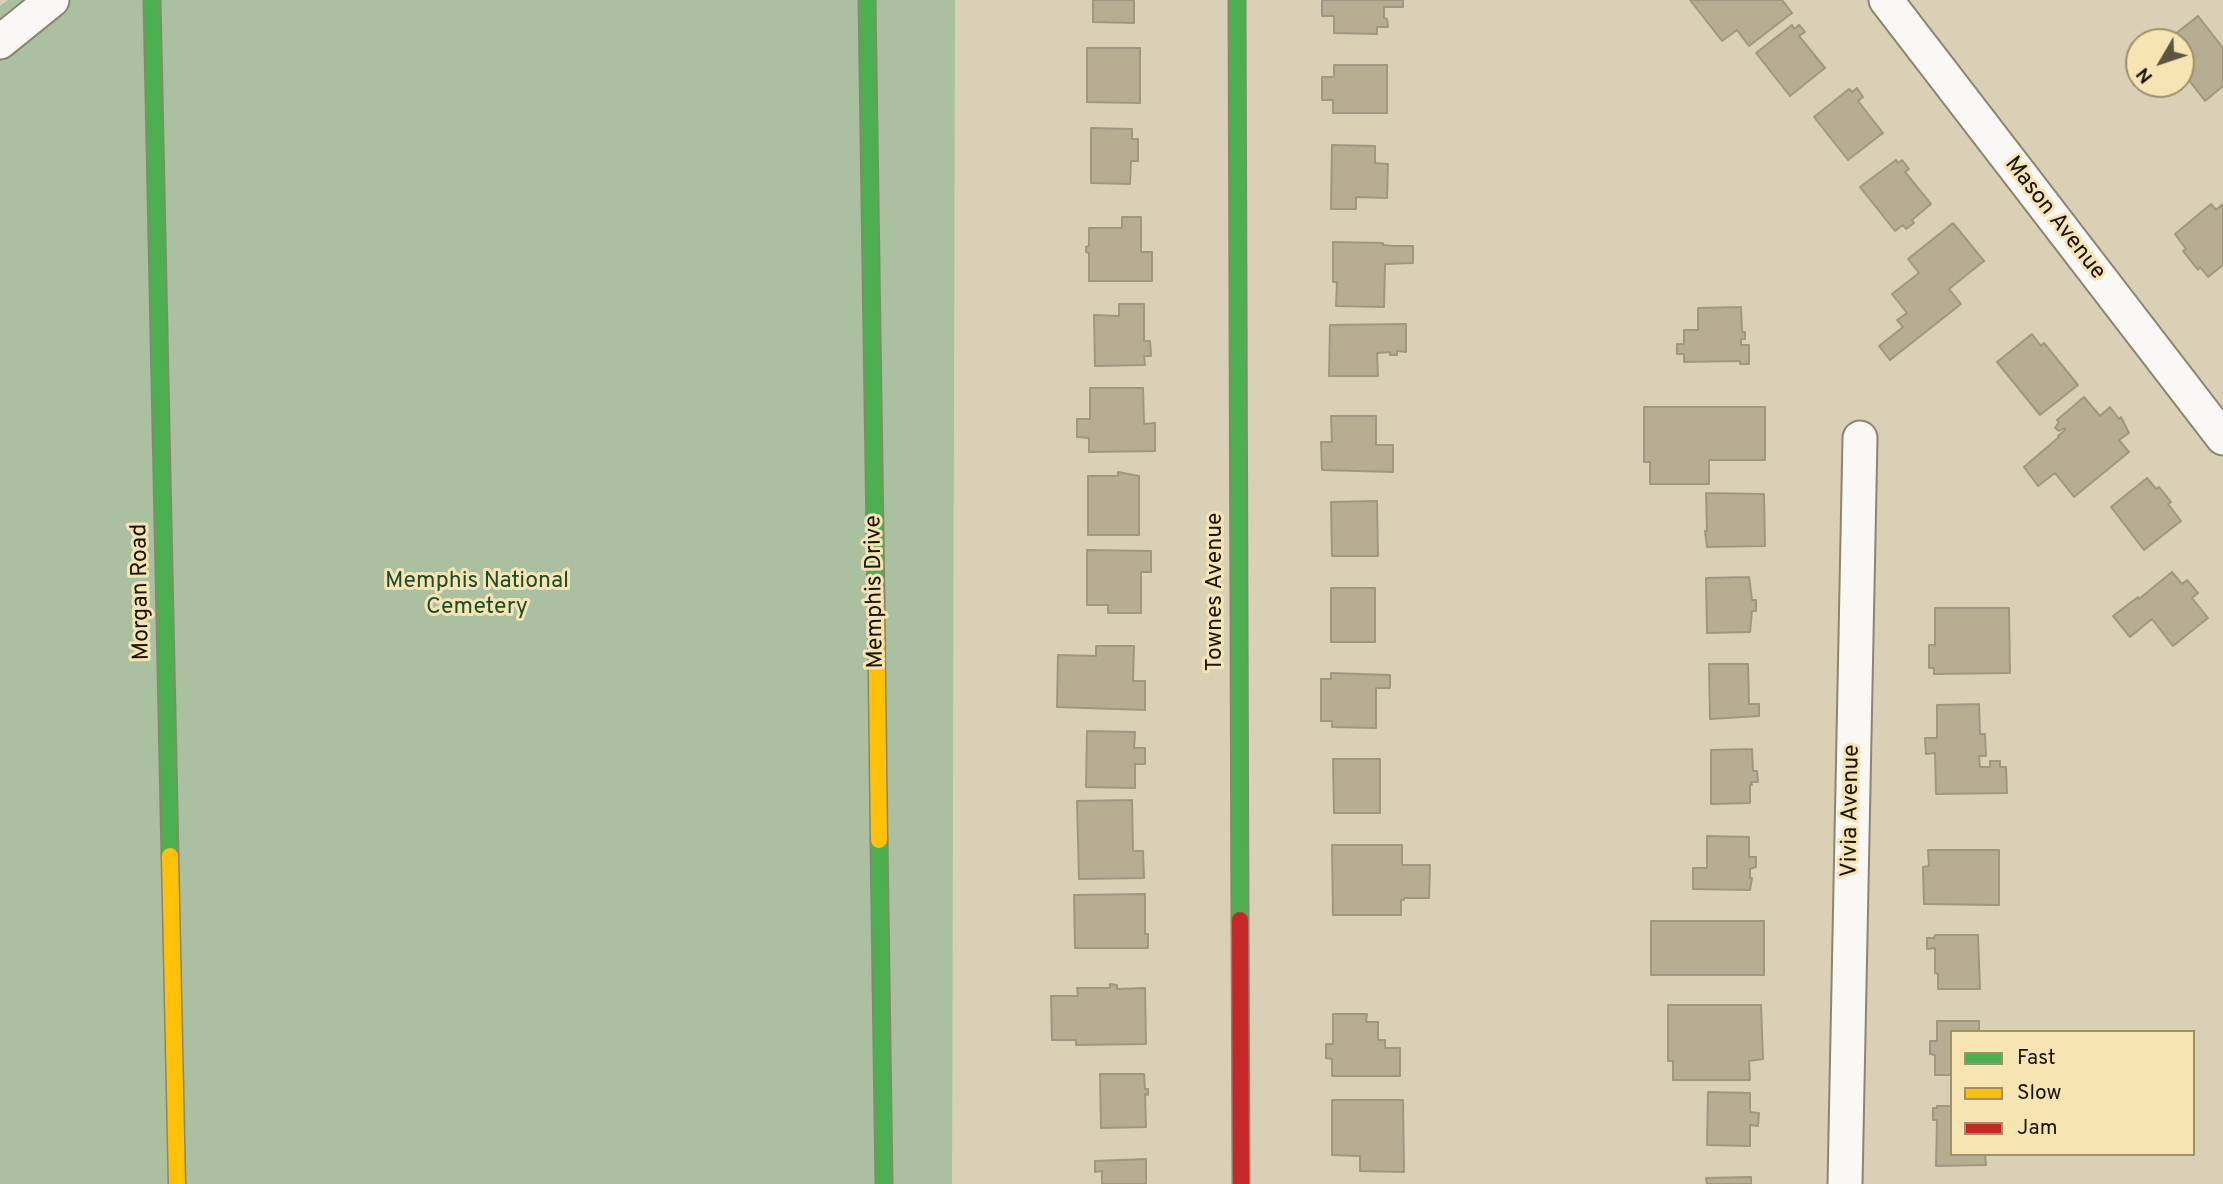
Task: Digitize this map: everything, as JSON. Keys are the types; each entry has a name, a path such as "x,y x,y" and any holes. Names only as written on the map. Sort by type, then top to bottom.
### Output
{"street":[{"path":"0,42 52,0"},
{"name":"Morgan Road","path":"152,0 177,1184"},
{"name":"Memphis Drive","path":"867,0 884,1184"},
{"name":"Townes Avenue","path":"1237,0 1241,1184"},
{"name":"Mason Avenue","path":"1886,0 2223,438"},
{"name":"Vivia Avenue","path":"1844,1184 1860,438"}],"green space":[{"name":"Memphis National Cemetery","path":"8,0 955,0 952,1184 0,1184 0,6"}],"building":[{"path":"1093,0 1134,0 1134,23 1093,22"},
{"path":"1322,0 1403,0 1403,7 1384,7 1384,18 1387,19 1388,27 1377,27 1377,34 1334,33 1334,16 1322,16"},
{"path":"1690,0 1782,0 1792,13 1749,46 1737,30 1722,41"},
{"path":"2198,16 2223,48 2223,86 2205,101 2195,88 2195,28 2183,28"},
{"path":"1792,25 1794,29 1799,25 1805,32 1799,36 1825,68 1790,96 1756,53"},
{"path":"1087,48 1140,48 1140,103 1087,102"},
{"path":"1334,65 1387,65 1387,113 1333,113 1333,100 1322,100 1322,77 1334,77"},
{"path":"1857,88 1863,97 1858,101 1883,133 1848,160 1814,117 1849,89 1852,92"},
{"path":"1091,128 1132,129 1132,139 1138,139 1138,161 1131,161 1130,184 1091,183"},
{"path":"1332,145 1375,146 1375,163 1388,164 1387,198 1356,197 1356,209 1331,209"},
{"path":"1896,160 1898,163 1902,160 1909,169 1905,172 1931,204 1912,220 1914,223 1906,229 1903,225 1895,231 1860,187"},
{"path":"2211,204 2216,210 2223,204 2223,265 2208,277 2200,267 2198,270 2183,251 2186,249 2175,234"},
{"path":"1122,217 1141,217 1141,252 1152,252 1152,281 1089,281 1089,253 1086,252 1086,247 1089,246 1089,228 1122,228"},
{"path":"1953,223 1984,261 1949,289 1961,304 1890,360 1879,346 1903,327 1897,320 1907,313 1892,294 1919,273 1908,259"},
{"path":"1333,242 1413,246 1413,263 1385,264 1384,307 1336,306 1337,282 1333,282"},
{"path":"1119,304 1144,304 1144,341 1150,341 1151,356 1144,356 1145,365 1095,366 1094,315 1119,316"},
{"path":"1741,307 1742,332 1745,332 1745,339 1741,339 1741,345 1749,345 1749,364 1740,364 1740,361 1684,362 1684,354 1677,354 1677,344 1684,344 1684,330 1698,330 1698,308"},
{"path":"1406,324 1406,352 1397,351 1397,355 1390,355 1390,352 1377,353 1378,376 1329,376 1330,325"},
{"path":"2032,334 2041,346 2044,343 2078,385 2040,415 1997,362"},
{"path":"1090,388 1143,388 1144,424 1155,423 1155,451 1089,452 1089,438 1077,437 1077,419 1090,419"},
{"path":"2084,397 2100,416 2110,407 2119,419 2121,417 2129,433 2119,440 2129,452 2074,497 2055,473 2038,486 2024,467 2065,430 2064,428 2059,431 2055,428 2059,422 2057,420"},
{"path":"1644,407 1765,407 1765,460 1709,460 1709,484 1650,484 1650,462 1644,462"},
{"path":"1331,416 1376,416 1376,445 1393,445 1393,472 1322,470 1321,442 1332,442"},
{"path":"1118,472 1139,476 1139,535 1088,535 1088,476 1118,476"},
{"path":"2147,478 2156,489 2159,487 2171,502 2168,504 2181,521 2144,550 2111,507"},
{"path":"1706,493 1764,494 1765,546 1707,547"},
{"path":"1377,501 1378,556 1332,556 1331,502"},
{"path":"1087,550 1151,551 1151,572 1141,572 1141,613 1108,613 1108,605 1087,605"},
{"path":"2172,572 2182,584 2187,580 2198,593 2192,598 2208,618 2173,646 2152,619 2130,637 2113,616"},
{"path":"1749,577 1752,600 1756,600 1750,632 1707,633 1706,578"},
{"path":"1331,588 1375,588 1375,642 1331,642"},
{"path":"1935,608 2009,608 2010,673 1934,674 1934,668 1929,668 1929,645 1935,645"},
{"path":"1096,646 1134,646 1133,681 1145,681 1145,710 1057,707 1058,655 1096,656"},
{"path":"1709,664 1748,664 1749,704 1759,704 1759,716 1710,719"},
{"path":"1331,673 1390,675 1390,688 1376,688 1376,728 1332,727 1332,721 1321,721 1321,679 1331,679"},
{"path":"1979,704 1980,734 1985,734 1986,756 1979,756 1980,767 1990,767 1990,761 2000,761 2000,767 2006,767 2007,793 1936,794 1935,753 1926,754 1925,738 1937,738 1937,705"},
{"path":"1087,731 1135,732 1134,748 1145,748 1145,764 1135,764 1135,788 1086,787"},
{"path":"1752,749 1753,771 1757,771 1758,782 1751,782 1750,803 1711,804 1711,750"},
{"path":"1333,759 1380,759 1380,813 1334,813"},
{"path":"1132,800 1133,851 1143,851 1144,878 1079,879 1077,801"},
{"path":"1707,836 1749,837 1749,857 1756,857 1756,867 1750,869 1750,890 1693,889 1693,868 1707,868"},
{"path":"1332,845 1402,845 1402,865 1430,865 1429,898 1404,898 1401,900 1401,915 1333,915"},
{"path":"1928,850 1999,850 1999,905 1924,904 1923,867 1929,866"},
{"path":"1145,894 1145,934 1148,934 1148,948 1075,948 1074,895"},
{"path":"1651,921 1764,921 1764,975 1651,975"},
{"path":"1935,935 1978,935 1980,989 1938,989 1935,948 1927,949 1927,938 1934,938"},
{"path":"1110,984 1117,985 1117,989 1145,988 1146,1044 1076,1045 1076,1040 1052,1040 1051,996 1078,996 1077,988 1110,988"},
{"path":"1668,1005 1761,1005 1763,1059 1749,1061 1750,1080 1673,1080 1673,1061 1668,1061"},
{"path":"1333,1014 1367,1014 1366,1022 1378,1022 1378,1040 1385,1040 1385,1048 1400,1048 1400,1076 1332,1076 1332,1059 1326,1058 1326,1044 1333,1044"},
{"path":"1937,1021 1979,1021 1979,1030 1950,1030 1950,1075 1935,1075 1935,1055 1930,1054 1930,1041 1937,1041"},
{"path":"1100,1074 1144,1074 1145,1089 1148,1089 1148,1095 1145,1094 1146,1127 1101,1128"},
{"path":"1708,1092 1750,1093 1750,1112 1759,1113 1758,1126 1750,1125 1750,1146 1707,1145"},
{"path":"1332,1100 1403,1100 1404,1172 1360,1171 1360,1156 1332,1155"},
{"path":"1950,1106 1950,1156 1985,1156 1986,1165 1936,1166 1937,1120 1933,1120 1933,1108"},
{"path":"1146,1159 1146,1184 1102,1184 1102,1171 1095,1172 1095,1161"},
{"path":"1751,1177 1751,1184 1707,1184 1706,1178"}],"traffic: fast":[{"path":"152,0 170,856"},
{"path":"867,0 876,600"},
{"path":"1237,0 1240,920"},
{"path":"879,840 884,1184"}],"traffic: slow":[{"path":"876,600 879,840"},
{"path":"170,856 177,1184"}],"traffic: jam":[{"path":"1240,920 1241,1184"}]}
